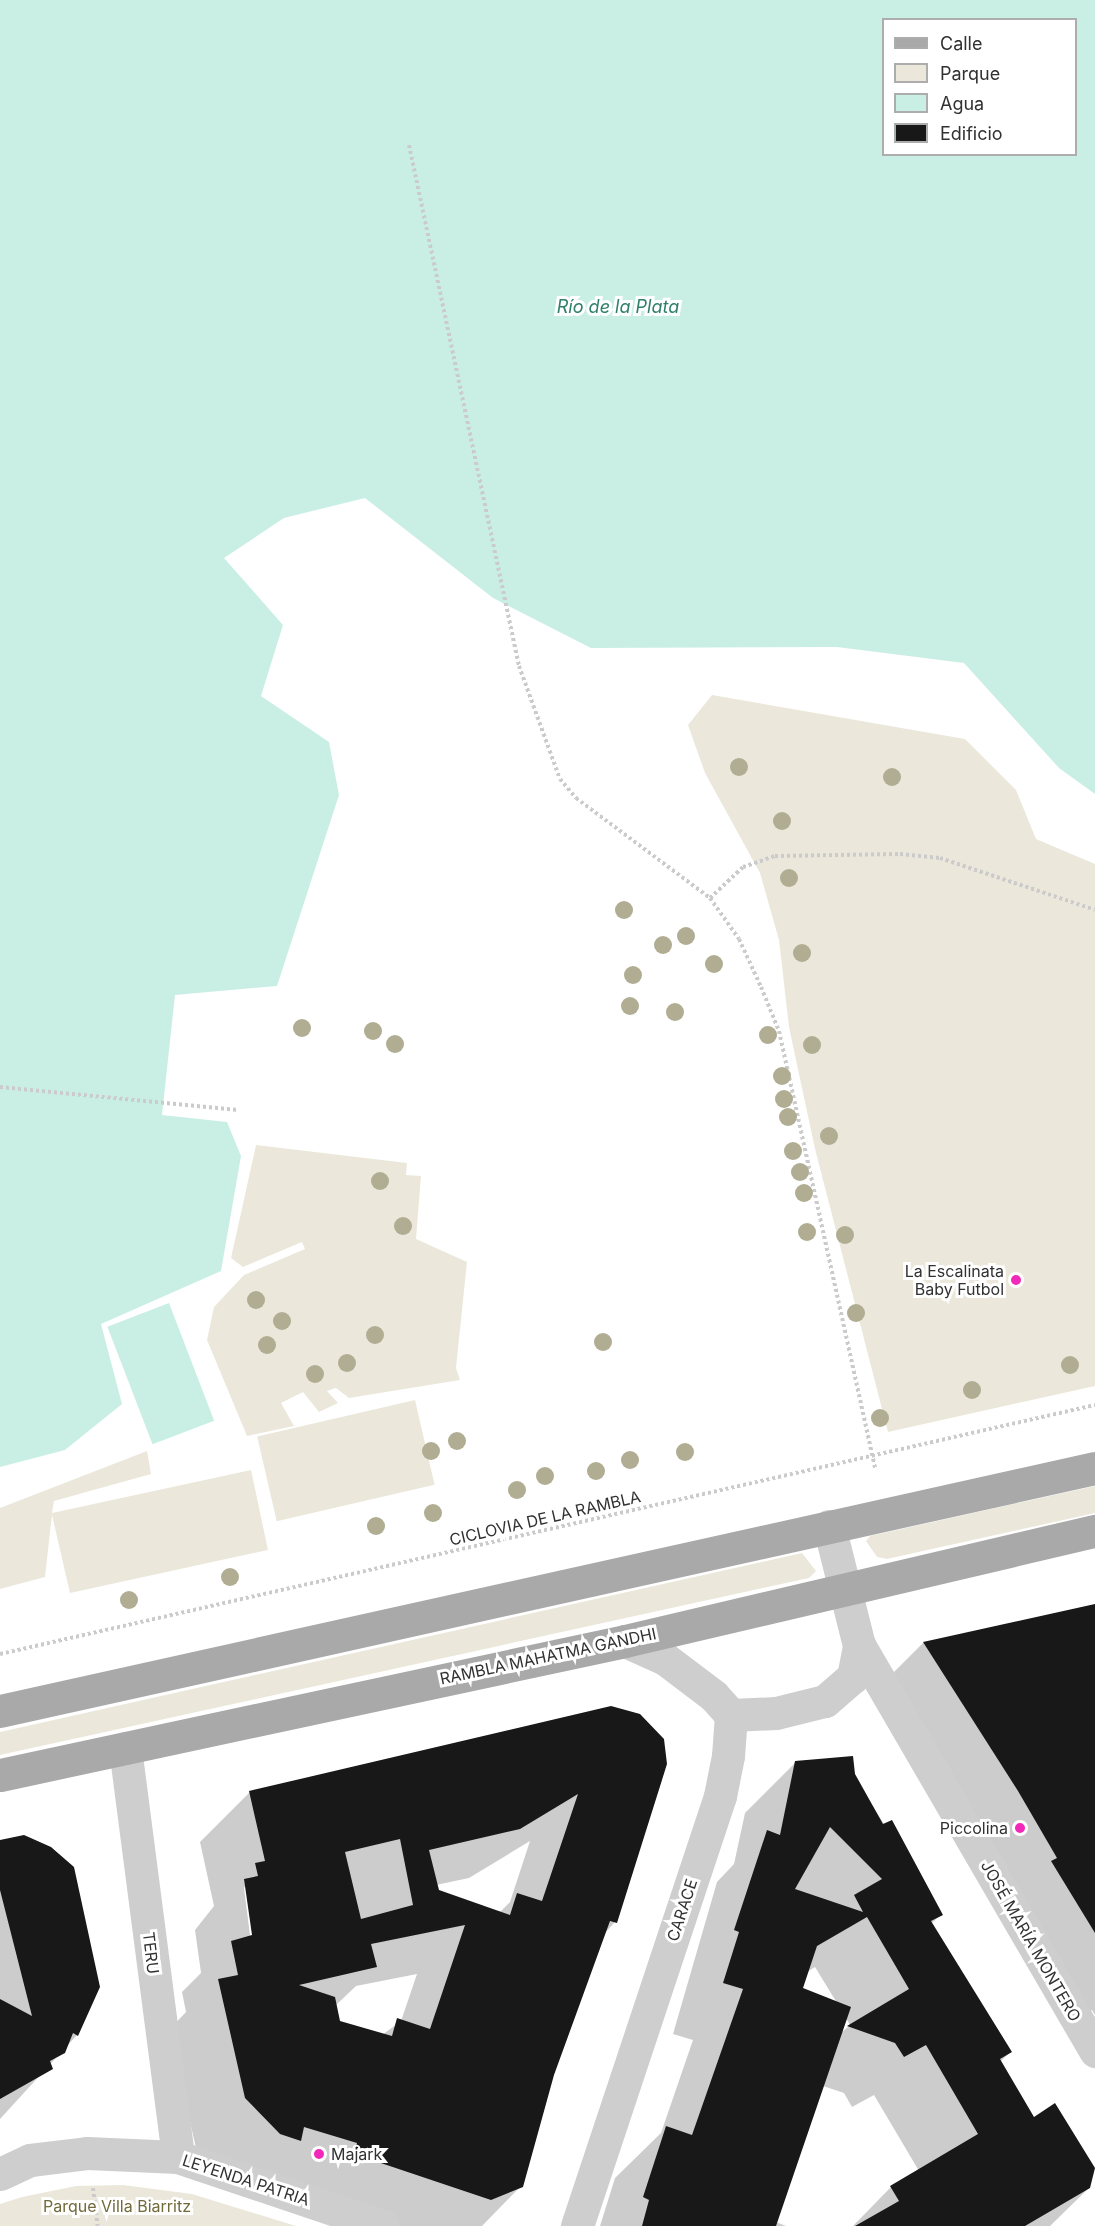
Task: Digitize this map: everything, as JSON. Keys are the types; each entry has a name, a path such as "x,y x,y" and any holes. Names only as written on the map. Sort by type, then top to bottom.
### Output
{"main road":[{"path":"0,1711 1095,1468"},
{"name":"RAMBLA MAHATMA GANDHI","path":"0,1776 625,1641 844,1586 1095,1531"}],"street":[{"name":"JOSÉ MARÍA MONTERO","path":"829,1526 859,1645 1095,2051"},
{"path":"625,1641 694,1678 731,1715"},
{"name":"JOSÉ MARÍA MONTERO","path":"731,1715 776,1713 833,1696 853,1677 859,1645"},
{"name":"CARACE","path":"577,2226 720,1796 731,1715"},
{"name":"TERU","path":"125,1748 178,2157"},
{"name":"LEYENDA PATRIA","path":"0,2174 30,2160 87,2153 178,2157 383,2226"}],"path":[{"path":"409,145 519,666 560,779 576,798 710,898 739,939 779,1031 875,1469"},
{"path":"710,898 743,867 775,856 900,854 940,858 1095,910"},
{"path":"0,1088 238,1110"},
{"name":"CICLOVIA DE LA RAMBLA","path":"0,1654 1095,1406"},
{"path":"96,2207 98,2226"}],"green space":[{"path":"712,695 965,739 1016,790 1036,839 1095,864 1095,1386 888,1432 815,1149 789,1027 779,940 760,873 705,773 688,725"},
{"path":"256,1145 407,1163 406,1175 421,1176 416,1239 467,1262 456,1368 460,1380 349,1398 336,1388 327,1391 338,1403 319,1412 303,1392 281,1403 294,1426 247,1436 207,1340 214,1307 244,1275 305,1249 302,1242 243,1267 231,1258"},
{"path":"415,1400 435,1485 277,1521 257,1436"},
{"path":"147,1451 151,1474 54,1501 52,1513 251,1470 268,1550 70,1593 52,1515 45,1577 0,1589 0,1508"},
{"path":"1095,1486 1095,1513 887,1559 877,1557 866,1541 870,1536"},
{"path":"802,1553 816,1571 809,1578 0,1755 0,1732"},
{"name":"Parque Villa Biarritz","path":"123,2185 192,2194 296,2226 0,2226 0,2204 76,2186"}],"water":[{"name":"Río de la Plata","path":"0,0 1095,0 1095,794 1059,768 964,663 837,647 591,648 493,598 365,498 284,518 224,558 283,625 261,696 329,742 339,795 277,986 175,995 162,1115 227,1122 241,1156 221,1271 101,1324 122,1404 65,1450 0,1467"},
{"path":"169,1303 214,1421 153,1444 107,1327"}],"building":[{"path":"1095,1604 1095,1933 1051,1861 1057,1858 1018,1791 923,1642"},
{"path":"611,1706 640,1714 664,1739 667,1764 617,1923 610,1921 554,2075 523,2187 491,2200 354,2154 357,2143 304,2127 301,2141 280,2134 245,2098 218,1979 238,1975 231,1941 252,1935 244,1879 258,1876 255,1863 265,1861 249,1791","holes":["578,1794 542,1901 517,1893 510,1915 439,1890 429,1850 520,1829","400,1839 413,1905 361,1919 345,1852","465,1925 430,2029 397,2018 392,2036 340,2021 335,1997 299,1985 377,1967 371,1944"]},
{"path":"853,1756 855,1774 883,1824 892,1820 943,1915 931,1921 1012,2052 1000,2059 1034,2117 1055,2103 1095,2168 1090,2188 1025,2226 855,2226 899,2201 890,2186 978,2134 926,2045 904,2057 895,2043 847,2026 909,1989 867,1917 817,1946 803,1988 851,2007 776,2226 642,2226 649,2200 643,2197 666,2126 692,2135 743,1989 723,1983 739,1932 734,1930 767,1830 780,1835 795,1761","holes":["830,1827 882,1879 854,1895 863,1912 795,1889"]},
{"path":"24,1835 51,1847 74,1867 100,1987 78,2036 73,2033 65,2053 50,2061 53,2069 0,2099 0,1999 32,2016 0,1890 0,1840"}],"place":[{"name":"La Escalinata Baby Futbol","path":"1016,1280"},
{"name":"Piccolina","path":"1020,1828"},
{"name":"Majark","path":"319,2154"}]}
